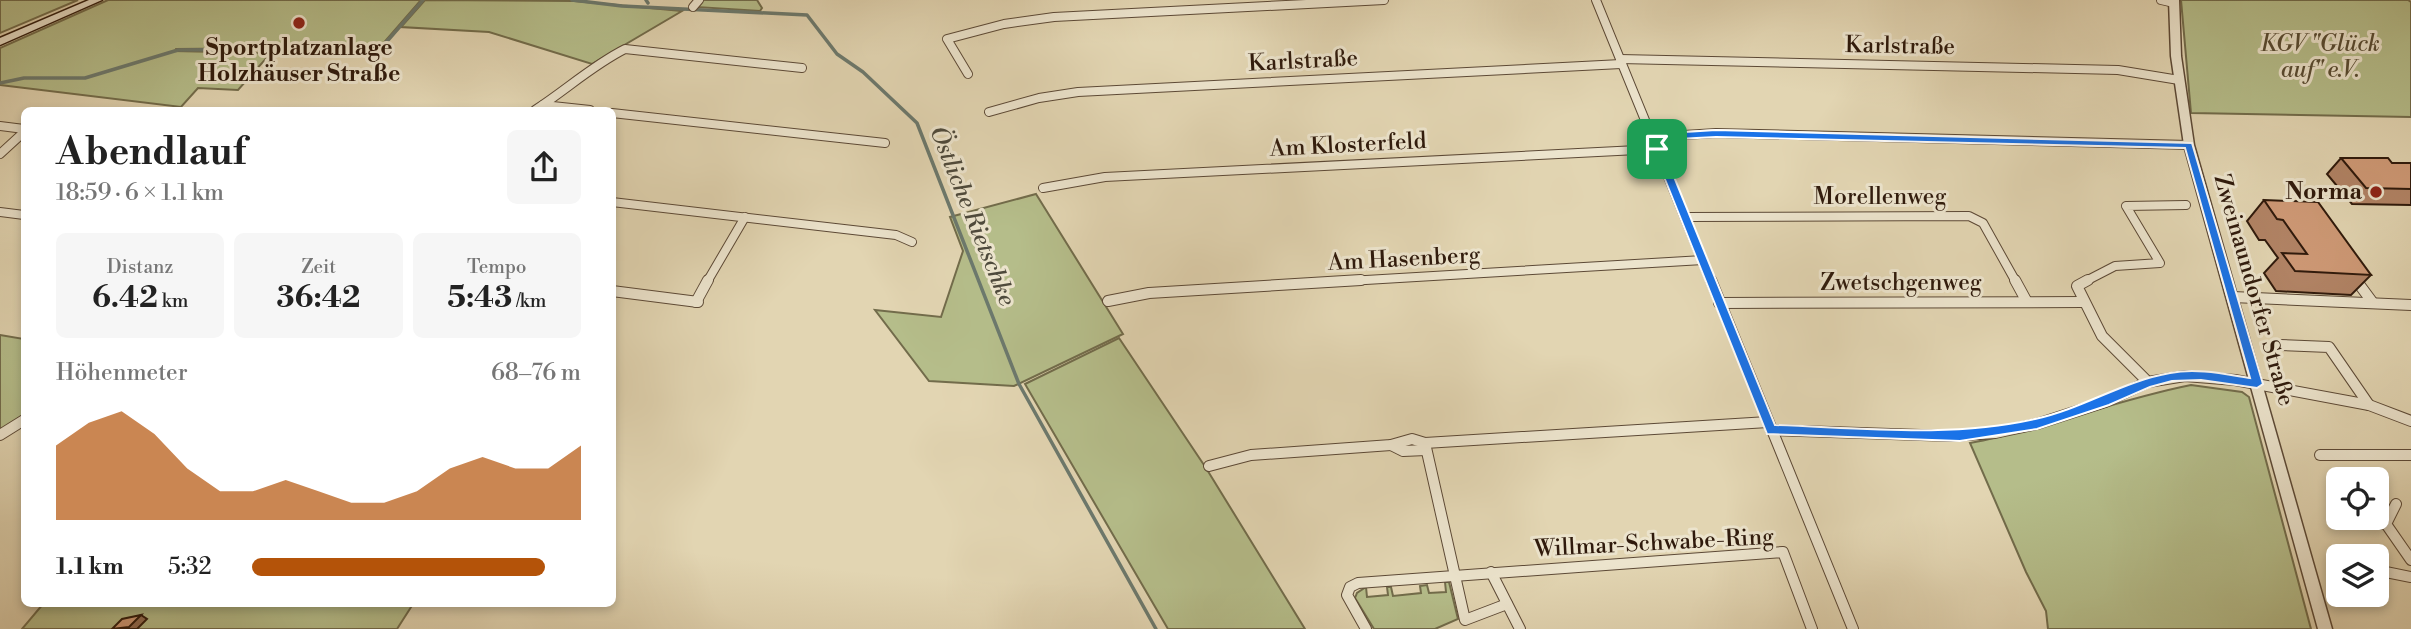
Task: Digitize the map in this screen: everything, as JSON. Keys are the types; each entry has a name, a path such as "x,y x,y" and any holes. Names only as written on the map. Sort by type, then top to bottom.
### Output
{"street":[{"path":"0,42 97,0"},
{"path":"693,7 699,0"},
{"path":"968,74 947,39 1004,24 1054,17 1384,0"},
{"path":"1596,0 1853,629"},
{"path":"2161,0 2174,1"},
{"name":"Zweinaundorfer Straße","path":"2174,1 2179,80 2189,145 2325,629"},
{"path":"540,107 586,77 605,59 625,49 802,68"},
{"name":"Karlstraße","path":"989,112 1078,92 1620,61 2118,69 2179,80"},
{"path":"543,105 562,107"},
{"path":"616,113 885,144"},
{"path":"0,126 21,130"},
{"path":"0,154 21,133"},
{"path":"1653,137 1716,134 2189,145"},
{"name":"Am Klosterfeld","path":"1043,188 1105,177 1657,149"},
{"path":"616,202 896,235 912,242"},
{"path":"2148,382 2107,342 2083,302 2077,286 2119,265 2160,264 2126,206 2186,205"},
{"path":"0,212 21,215"},
{"name":"Morellenweg","path":"1685,217 1969,216 1983,223 2027,302"},
{"path":"616,292 697,302 744,217"},
{"name":"Am Hasenberg","path":"1108,301 1149,293 1703,260"},
{"path":"2346,267 2373,303"},
{"path":"2233,297 2411,305"},
{"name":"Zwetschgenweg","path":"1719,303 2083,302"},
{"path":"2280,345 2329,347 2369,405"},
{"path":"1209,466 1251,455 1391,445 1403,451 1425,446 1769,426 1951,436 1995,433 2037,424 2105,402 2148,382 2172,377 2201,376 2257,384 2369,405 2411,421"},
{"path":"0,435 21,422"},
{"path":"1425,446 1465,620 1507,604"},
{"path":"2320,455 2411,455"},
{"path":"2389,518 2396,504"},
{"path":"2389,528 2411,560"},
{"name":"Willmar-Schwabe-Ring","path":"1366,629 1347,595 1350,587 1358,583 1783,552 1812,629"},
{"path":"1491,572 1520,629"},
{"path":"2389,573 2411,577"}],"green space":[{"path":"0,0 78,0 0,33"},
{"path":"108,0 421,0 381,46 377,47 176,49 175,51 271,53 238,90 198,88 181,107 0,85 0,48"},
{"path":"425,0 574,1 682,11 592,64 489,32 401,27"},
{"path":"702,0 757,0 762,8 760,11 696,7"},
{"name":"KGV \"Glück auf\" e.V.","path":"2181,0 2408,0 2411,2 2411,117 2191,113"},
{"path":"1036,194 1123,334 1014,386 929,381 875,310 941,317 963,251 950,217"},
{"path":"0,335 21,338 21,418 0,432"},
{"path":"1119,338 1206,468 1305,629 1168,629 1025,384"},
{"path":"2191,385 2242,392 2249,397 2311,629 2048,629 2046,611 2026,572 1970,443"},
{"path":"1445,582 1449,582 1458,619 1435,629 1374,629 1355,598 1357,593 1366,587 1367,597 1388,595 1387,587 1391,587 1393,596 1421,593 1420,586 1427,585 1429,593 1446,592"},
{"path":"40,607 411,607 397,629 22,629"}],"building":[{"path":"2341,158 2388,158 2392,163 2411,163 2411,189 2366,188"},
{"path":"2264,200 2318,202 2371,275 2295,271 2282,253 2307,254 2283,220 2277,219"},
{"path":"141,615 129,627 112,629 122,619"}],"waterway":[{"name":"Östliche Rietschke","path":"0,83 24,78 85,78 178,50 377,48 382,47 423,0"},
{"name":"Östliche Rietschke","path":"572,0 622,6 807,15 837,54 863,72 917,123 1019,384 1156,629"}],"place":[{"name":"Sportplatzanlage Holzhäuser Straße","path":"299,23"},
{"name":"Norma","path":"2376,192"}],"route":[{"path":"1716,134 2189,145 2257,384 2201,376 2172,377 2148,382 2105,402 2042,420 2037,424 1995,433 1960,436 1771,430 1657,149 1653,137 1716,134"}]}
